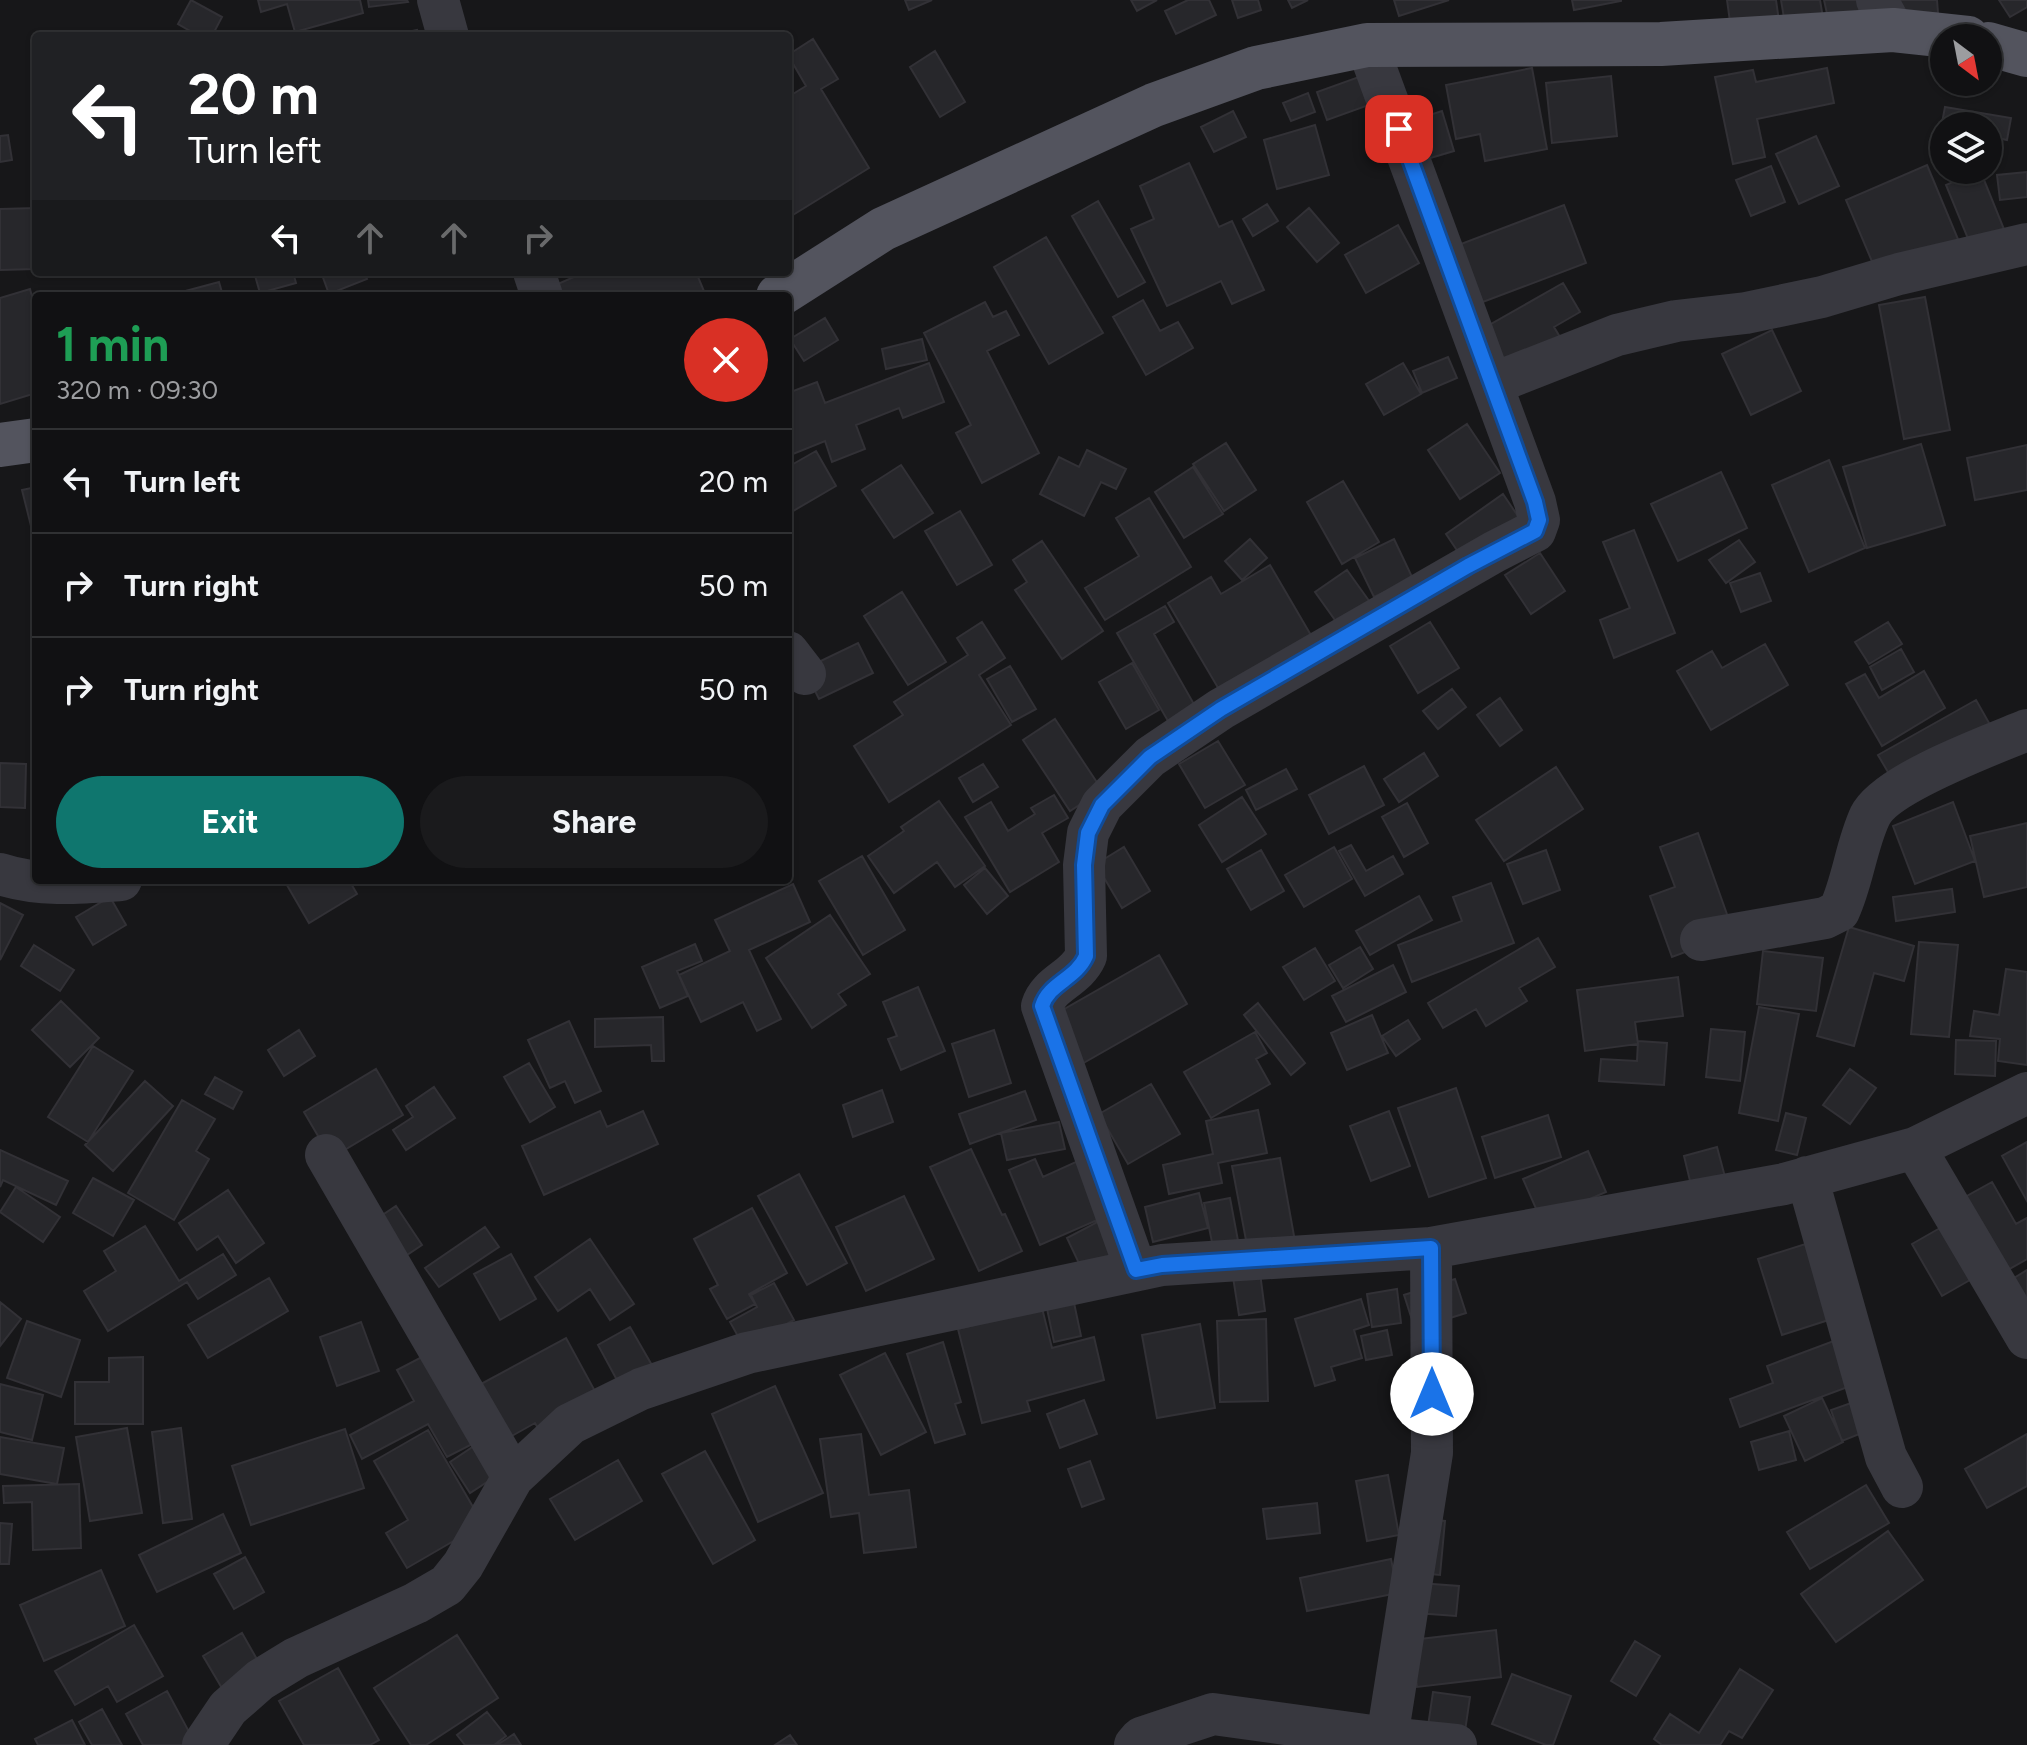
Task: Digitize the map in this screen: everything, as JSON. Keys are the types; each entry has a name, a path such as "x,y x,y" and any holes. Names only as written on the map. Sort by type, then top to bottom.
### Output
{"main road":[{"path":"784,292 883,229 1154,105 1256,68 1367,45 1661,44 1885,15 1930,27"},
{"path":"2002,48 2027,55"},
{"path":"0,445 32,441"}],"street":[{"path":"438,0 447,32"},
{"path":"1136,1270 1042,1006 1045,996 1081,968 1086,956 1084,865 1088,833 1102,805 1150,757 1209,717 1535,531 1539,520 1367,45"},
{"path":"1492,384 1617,335 1676,321 1746,313 1807,301 1899,274 2027,244"},
{"path":"1701,940 1825,918 1839,911 1872,813 1888,794 1909,781 2027,730"},
{"path":"0,874 32,881"},
{"path":"203,1745 228,1708 260,1680 296,1658 416,1603 447,1585 463,1565 513,1477 570,1424 641,1389 747,1353 1162,1265 1431,1248 1784,1184 1915,1148 2027,1093"},
{"path":"1915,1148 2027,1338"},
{"path":"326,1155 513,1477"},
{"path":"1807,1177 1886,1457 1902,1487"},
{"path":"1387,1738 1432,1453 1431,1248"},
{"path":"1135,1745 1141,1738 1213,1714 1456,1745"}],"building":[{"path":"191,0 222,17 214,32 192,32 178,24"},
{"path":"258,0 360,0 363,13 295,32 287,4 261,12"},
{"path":"368,0 407,0 408,2 369,7"},
{"path":"905,0 932,0 909,10"},
{"path":"1131,0 1157,0 1137,11"},
{"path":"1188,0 1209,0 1216,15 1176,34 1165,11"},
{"path":"1232,0 1258,0 1261,10 1238,18"},
{"path":"1288,0 1308,0 1292,8"},
{"path":"1394,0 1449,0 1399,16"},
{"path":"1572,0 1621,0 1621,1 1574,10"},
{"path":"1727,0 1776,0 1779,21 1731,29"},
{"path":"1781,0 1820,0 1823,18 1785,24"},
{"path":"1824,0 1866,0 1869,14 1829,23"},
{"path":"1899,0 1937,0 1938,13 1900,14"},
{"path":"1999,0 2027,0 2027,7 2010,17"},
{"path":"813,39 838,79 821,89 869,168 792,216 792,95 806,86 792,62 792,52"},
{"path":"935,51 965,102 940,117 910,67"},
{"path":"1532,68 1547,149 1485,161 1480,134 1456,139 1446,85"},
{"path":"1827,68 1834,103 1757,119 1765,157 1733,164 1715,77 1753,70 1756,82"},
{"path":"1370,73 1380,101 1327,120 1317,92"},
{"path":"1611,76 1617,136 1552,143 1546,83"},
{"path":"1308,93 1315,112 1291,121 1283,103"},
{"path":"1945,107 1975,112 1944,112"},
{"path":"1233,111 1246,137 1214,152 1201,127"},
{"path":"1442,111 1454,151 1417,162 1405,123"},
{"path":"2002,116 2011,118 2007,140 2002,139"},
{"path":"1315,125 1329,175 1277,189 1264,140"},
{"path":"8,135 12,160 0,162 0,136"},
{"path":"1816,136 1839,186 1799,204 1776,154"},
{"path":"1189,163 1219,227 1232,221 1264,290 1232,304 1221,281 1167,306 1131,229 1154,219 1140,186"},
{"path":"1927,165 1930,184 1935,184 1960,244 1879,278 1846,200"},
{"path":"1771,166 1785,202 1751,216 1736,180"},
{"path":"2027,172 2027,197 2000,200 1998,184 2002,184 2002,174"},
{"path":"1986,184 2012,249 1978,263 1946,185"},
{"path":"1098,201 1145,282 1118,297 1072,216"},
{"path":"1267,204 1278,221 1253,236 1243,219"},
{"path":"1564,205 1586,263 1467,308 1445,250"},
{"path":"32,208 32,269 0,270 0,209"},
{"path":"1309,208 1339,243 1317,262 1287,227"},
{"path":"1398,225 1419,263 1366,293 1345,255"},
{"path":"1046,237 1103,333 1049,364 994,267"},
{"path":"255,276 294,276 296,283 260,292"},
{"path":"322,276 366,276 367,279 334,292 328,292"},
{"path":"576,276 698,276 704,292 553,292 551,287"},
{"path":"219,282 222,292 182,292"},
{"path":"1563,283 1580,312 1554,327 1563,342 1495,381 1470,336"},
{"path":"30,289 32,297 32,394 0,404 0,298"},
{"path":"1925,297 1950,430 1904,439 1879,305"},
{"path":"1143,300 1160,331 1178,322 1193,348 1146,375 1113,317"},
{"path":"985,302 993,317 1006,311 1019,335 987,351 1039,453 982,483 956,433 971,425 924,333"},
{"path":"825,318 838,340 804,361 792,338"},
{"path":"1772,330 1801,391 1751,415 1722,354"},
{"path":"922,339 927,360 886,369 882,349"},
{"path":"1448,357 1457,378 1422,393 1413,371"},
{"path":"929,363 944,402 903,418 899,408 856,425 865,449 832,462 825,441 792,454 792,391 817,382 825,403"},
{"path":"1403,363 1421,394 1384,415 1366,384"},
{"path":"1467,424 1500,473 1460,499 1428,450"},
{"path":"1226,443 1256,490 1224,511 1193,464"},
{"path":"1921,444 1945,525 1867,548 1843,467"},
{"path":"2027,445 2027,490 1975,500 1967,458"},
{"path":"1087,450 1126,469 1116,489 1101,482 1084,516 1040,494 1059,457 1079,467"},
{"path":"816,451 836,486 792,512 792,465"},
{"path":"1829,460 1865,548 1809,572 1772,485"},
{"path":"901,465 933,513 894,538 862,490"},
{"path":"1193,467 1223,514 1184,538 1155,492"},
{"path":"1721,472 1747,528 1678,561 1651,504"},
{"path":"1343,481 1379,542 1342,564 1307,502"},
{"path":"32,488 32,530 22,490"},
{"path":"1503,494 1526,528 1469,568 1446,534"},
{"path":"1149,498 1191,567 1105,620 1085,588 1139,556 1116,518"},
{"path":"960,511 992,565 957,585 925,531"},
{"path":"1634,530 1675,633 1614,658 1600,620 1630,608 1603,542"},
{"path":"1250,539 1267,558 1242,580 1225,561"},
{"path":"1394,539 1413,579 1374,597 1355,558"},
{"path":"1739,540 1755,562 1726,583 1709,560"},
{"path":"1042,541 1103,631 1062,659 1015,590 1027,582 1013,560"},
{"path":"1540,553 1565,591 1531,614 1505,575"},
{"path":"1270,565 1319,649 1227,703 1168,603 1211,577 1221,594"},
{"path":"1347,570 1377,612 1345,634 1315,592"},
{"path":"1760,573 1771,601 1741,612 1730,583"},
{"path":"902,592 946,662 908,685 864,616"},
{"path":"1165,606 1174,622 1154,634 1195,706 1168,721 1117,633"},
{"path":"982,622 1005,658 979,675 1011,725 889,802 854,746 903,715 894,702 968,655 957,638"},
{"path":"1430,622 1459,668 1418,693 1390,646"},
{"path":"1888,622 1902,644 1869,664 1855,642"},
{"path":"858,643 873,673 819,699 804,669"},
{"path":"1765,644 1788,685 1711,730 1677,671 1712,651 1722,668"},
{"path":"1901,649 1914,672 1882,690 1870,667"},
{"path":"1132,663 1159,710 1126,729 1099,682"},
{"path":"1010,666 1036,709 1012,722 987,679"},
{"path":"1924,671 1945,708 1882,746 1846,684 1865,674 1879,698"},
{"path":"1452,689 1466,707 1438,729 1423,711"},
{"path":"1500,698 1522,730 1500,746 1477,715"},
{"path":"1976,700 1997,737 1899,791 1878,755"},
{"path":"1055,719 1102,790 1070,811 1023,740"},
{"path":"1218,741 1245,785 1205,808 1179,764"},
{"path":"1424,753 1438,776 1399,802 1384,779"},
{"path":"0,763 26,764 25,808 0,807"},
{"path":"983,764 998,787 973,802 959,778"},
{"path":"1364,766 1384,805 1329,834 1309,795"},
{"path":"1556,767 1583,809 1504,861 1476,820"},
{"path":"1286,769 1297,789 1256,810 1246,790"},
{"path":"1054,795 1068,818 1042,833 1059,862 1010,892 965,817 991,802 1008,831 1035,814 1031,808"},
{"path":"1242,797 1266,834 1222,862 1199,825"},
{"path":"939,801 985,866 955,887 937,862 894,893 868,856 904,831 901,827"},
{"path":"1953,802 1975,861 1915,884 1893,826"},
{"path":"1407,803 1428,843 1404,857 1382,817"},
{"path":"2027,823 2027,887 1984,897 1970,836"},
{"path":"1698,833 1734,934 1672,957 1650,896 1675,887 1660,847"},
{"path":"1351,845 1366,871 1393,856 1403,874 1365,896 1339,851"},
{"path":"1124,847 1150,891 1122,908 1096,864"},
{"path":"1334,847 1352,879 1304,907 1285,875"},
{"path":"1261,850 1284,891 1251,910 1227,869"},
{"path":"1546,850 1560,890 1523,904 1507,864"},
{"path":"862,856 905,930 863,955 819,881"},
{"path":"985,868 1008,896 987,914 964,885"},
{"path":"1491,883 1514,943 1412,982 1398,945 1462,921 1453,897"},
{"path":"286,884 351,884 357,894 309,923"},
{"path":"793,884 810,922 749,950 781,1019 757,1031 743,1002 701,1022 679,975 730,951 715,920"},
{"path":"1952,889 1955,912 1896,921 1893,897"},
{"path":"1419,896 1432,920 1370,955 1356,931"},
{"path":"110,897 126,925 93,945 76,917"},
{"path":"0,903 23,915 0,960"},
{"path":"830,915 870,974 838,994 846,1005 812,1028 766,958"},
{"path":"1849,927 1914,946 1904,981 1874,973 1854,1046 1817,1036"},
{"path":"1538,938 1555,967 1519,988 1527,1001 1486,1026 1476,1009 1443,1028 1428,1003"},
{"path":"1919,942 1958,945 1949,1037 1911,1034"},
{"path":"695,944 702,961 677,971 688,996 660,1008 642,967"},
{"path":"34,945 74,970 60,991 21,966"},
{"path":"1360,947 1373,969 1343,988 1329,965"},
{"path":"1315,948 1335,981 1304,1000 1283,967"},
{"path":"1763,951 1823,958 1816,1011 1757,1004"},
{"path":"1159,955 1187,1004 1066,1073 1038,1024"},
{"path":"1393,965 1406,992 1346,1022 1332,996"},
{"path":"2006,969 2027,972 2027,1065 1998,1061 2000,1039 1970,1036 1974,1011 1999,1015"},
{"path":"1678,977 1683,1016 1635,1022 1638,1044 1585,1051 1577,990"},
{"path":"918,987 945,1051 901,1070 888,1039 897,1036 883,1002"},
{"path":"61,1001 99,1038 70,1067 32,1030"},
{"path":"1258,1003 1305,1063 1291,1075 1244,1015"},
{"path":"1759,1007 1799,1014 1778,1121 1739,1113"},
{"path":"1372,1015 1388,1053 1347,1070 1331,1033"},
{"path":"663,1017 664,1061 652,1061 651,1045 595,1047 595,1019"},
{"path":"1408,1020 1420,1039 1396,1056 1382,1036"},
{"path":"569,1021 601,1091 575,1103 565,1081 550,1088 528,1040"},
{"path":"1711,1029 1745,1032 1740,1081 1706,1077"},
{"path":"299,1030 315,1056 284,1076 268,1050"},
{"path":"994,1030 1011,1083 969,1097 952,1044"},
{"path":"1255,1032 1267,1053 1256,1059 1270,1084 1211,1118 1184,1072"},
{"path":"1956,1040 1996,1041 1995,1076 1955,1074"},
{"path":"1638,1041 1667,1043 1664,1085 1599,1081 1601,1059 1637,1061"},
{"path":"93,1046 133,1071 88,1142 48,1117"},
{"path":"529,1063 555,1107 530,1122 504,1077"},
{"path":"376,1069 403,1115 331,1158 304,1112"},
{"path":"1850,1069 1876,1088 1850,1124 1823,1105"},
{"path":"215,1077 242,1092 233,1109 205,1094"},
{"path":"145,1081 173,1106 113,1171 85,1145"},
{"path":"1151,1084 1180,1134 1128,1164 1099,1114"},
{"path":"434,1087 455,1118 406,1150 393,1130 413,1117 406,1106"},
{"path":"1456,1088 1486,1178 1429,1197 1398,1108"},
{"path":"882,1090 893,1122 853,1137 843,1105"},
{"path":"1025,1091 1036,1120 970,1144 959,1114"},
{"path":"182,1100 215,1119 196,1151 209,1159 174,1220 128,1193"},
{"path":"1258,1110 1267,1153 1218,1163 1222,1183 1169,1194 1163,1165 1213,1154 1206,1121"},
{"path":"600,1111 607,1127 643,1111 658,1144 544,1195 522,1146"},
{"path":"1389,1111 1410,1166 1371,1181 1350,1126"},
{"path":"1786,1113 1806,1118 1797,1155 1776,1150"},
{"path":"1548,1115 1561,1157 1495,1178 1482,1137"},
{"path":"1059,1122 1065,1149 1007,1160 1001,1133"},
{"path":"2027,1142 2027,1201 2002,1156"},
{"path":"1717,1147 1725,1177 1691,1185 1684,1156"},
{"path":"971,1149 1022,1251 979,1271 930,1167"},
{"path":"0,1150 68,1181 56,1205 3,1180 0,1187"},
{"path":"1588,1151 1606,1192 1541,1220 1523,1179"},
{"path":"1280,1158 1296,1247 1249,1256 1232,1166"},
{"path":"1035,1159 1043,1177 1078,1161 1102,1218 1040,1245 1009,1170"},
{"path":"799,1174 847,1263 807,1285 758,1196"},
{"path":"93,1178 134,1200 113,1236 73,1213"},
{"path":"1992,1182 2016,1224 2027,1218 2027,1259 1999,1275 1958,1201"},
{"path":"16,1187 60,1217 43,1242 0,1212"},
{"path":"228,1190 264,1243 236,1263 218,1236 197,1250 179,1223"},
{"path":"1199,1193 1208,1228 1153,1242 1145,1207"},
{"path":"904,1196 934,1259 866,1291 836,1227"},
{"path":"1230,1198 1239,1246 1214,1252 1204,1203"},
{"path":"396,1206 422,1245 392,1265 366,1226"},
{"path":"752,1208 787,1273 749,1294 755,1304 727,1319 710,1289 718,1285 694,1239"},
{"path":"1103,1219 1122,1259 1085,1276 1067,1238"},
{"path":"145,1226 179,1281 223,1254 236,1275 198,1299 187,1282 108,1331 84,1291 116,1271 104,1251"},
{"path":"485,1227 499,1247 439,1287 425,1268"},
{"path":"1940,1228 1970,1280 1942,1296 1912,1244"},
{"path":"590,1239 634,1304 610,1320 590,1289 558,1311 535,1277"},
{"path":"1815,1241 1838,1317 1782,1335 1758,1259"},
{"path":"511,1254 536,1299 500,1320 474,1274"},
{"path":"2027,1270 2027,1313 2009,1281"},
{"path":"1260,1273 1265,1311 1239,1315 1233,1277"},
{"path":"269,1278 288,1311 208,1358 188,1325"},
{"path":"1455,1279 1466,1313 1415,1329 1404,1295"},
{"path":"774,1283 794,1320 744,1347 730,1322 757,1307 751,1295"},
{"path":"1397,1289 1401,1323 1372,1327 1367,1294"},
{"path":"1073,1298 1081,1336 1054,1342 1046,1304"},
{"path":"1361,1299 1369,1325 1354,1330 1362,1358 1331,1367 1335,1380 1315,1386 1295,1319"},
{"path":"0,1302 21,1319 0,1346"},
{"path":"1042,1308 1052,1348 1094,1337 1104,1380 1027,1401 1030,1411 982,1423 958,1329"},
{"path":"1266,1319 1268,1401 1220,1402 1217,1321"},
{"path":"27,1321 80,1340 61,1397 7,1378"},
{"path":"361,1322 379,1371 337,1386 320,1337"},
{"path":"1200,1324 1215,1408 1157,1418 1142,1335"},
{"path":"630,1327 657,1374 624,1393 598,1345"},
{"path":"1387,1330 1392,1355 1366,1360 1361,1336"},
{"path":"566,1338 602,1404 543,1437 535,1423 510,1437 481,1384"},
{"path":"1839,1339 1856,1384 1740,1427 1730,1399 1773,1383 1767,1366"},
{"path":"943,1342 961,1402 955,1404 965,1434 935,1443 907,1354"},
{"path":"441,1347 490,1435 447,1457 428,1424 362,1459 350,1435 414,1401 397,1370"},
{"path":"885,1353 926,1432 881,1455 840,1375"},
{"path":"143,1357 143,1424 75,1424 75,1382 109,1382 109,1358"},
{"path":"0,1384 43,1395 32,1440 0,1432"},
{"path":"775,1386 823,1493 758,1522 712,1414"},
{"path":"1822,1398 1843,1442 1805,1461 1784,1416"},
{"path":"1084,1400 1097,1434 1060,1448 1047,1414"},
{"path":"1851,1403 1862,1433 1842,1441 1831,1410"},
{"path":"127,1428 142,1513 90,1521 76,1437"},
{"path":"181,1428 192,1519 163,1523 152,1432"},
{"path":"345,1429 364,1488 251,1525 232,1466"},
{"path":"428,1430 483,1524 407,1568 386,1533 408,1520 374,1461"},
{"path":"1789,1431 1796,1460 1759,1470 1751,1442"},
{"path":"861,1434 869,1495 909,1490 916,1547 864,1553 859,1513 831,1517 820,1439"},
{"path":"2027,1434 2027,1486 1987,1508 1965,1469"},
{"path":"0,1437 64,1448 57,1484 0,1474"},
{"path":"486,1438 507,1469 470,1493 450,1462"},
{"path":"705,1451 755,1540 713,1564 662,1474"},
{"path":"618,1460 642,1501 575,1540 550,1499"},
{"path":"1090,1461 1104,1499 1082,1507 1068,1469"},
{"path":"1388,1475 1399,1535 1367,1541 1356,1481"},
{"path":"79,1484 81,1548 33,1550 32,1502 4,1503 3,1486"},
{"path":"1866,1485 1889,1523 1810,1569 1787,1532"},
{"path":"1317,1503 1320,1533 1267,1539 1263,1509"},
{"path":"223,1514 241,1553 157,1592 139,1555"},
{"path":"1425,1519 1445,1521 1440,1575 1420,1573"},
{"path":"0,1523 12,1524 9,1564 0,1564"},
{"path":"1888,1531 1923,1580 1836,1642 1801,1594"},
{"path":"245,1557 264,1592 234,1609 214,1574"},
{"path":"1391,1559 1398,1593 1307,1611 1300,1578"},
{"path":"101,1570 125,1626 44,1661 20,1605"},
{"path":"1419,1583 1459,1586 1456,1616 1416,1613"},
{"path":"134,1625 163,1676 117,1702 108,1686 75,1705 55,1671"},
{"path":"1496,1630 1501,1677 1417,1687 1412,1640"},
{"path":"242,1633 267,1677 229,1700 203,1656"},
{"path":"457,1635 498,1698 426,1745 411,1745 374,1688"},
{"path":"1635,1641 1660,1656 1636,1696 1611,1681"},
{"path":"338,1668 379,1740 370,1745 304,1745 279,1701"},
{"path":"1740,1669 1773,1690 1742,1738 1729,1731 1720,1745 1662,1745 1654,1739 1670,1714 1699,1733"},
{"path":"1512,1674 1571,1696 1553,1745 1492,1724"},
{"path":"167,1691 194,1741 187,1745 143,1745 126,1714"},
{"path":"1433,1692 1470,1697 1464,1738 1427,1733"},
{"path":"102,1709 122,1745 92,1745 79,1722"},
{"path":"487,1712 506,1736 494,1745 465,1745 457,1735"},
{"path":"72,1720 85,1745 38,1745 35,1739"},
{"path":"514,1734 521,1745 497,1745"},
{"path":"790,1735 797,1745 775,1745"}],"route":[{"path":"1399,129 1535,502 1539,520 1535,531 1468,566 1221,709 1150,757 1102,805 1088,833 1084,865 1086,956 1081,968 1045,996 1042,1006 1136,1270 1162,1265 1431,1248 1432,1394"}]}
